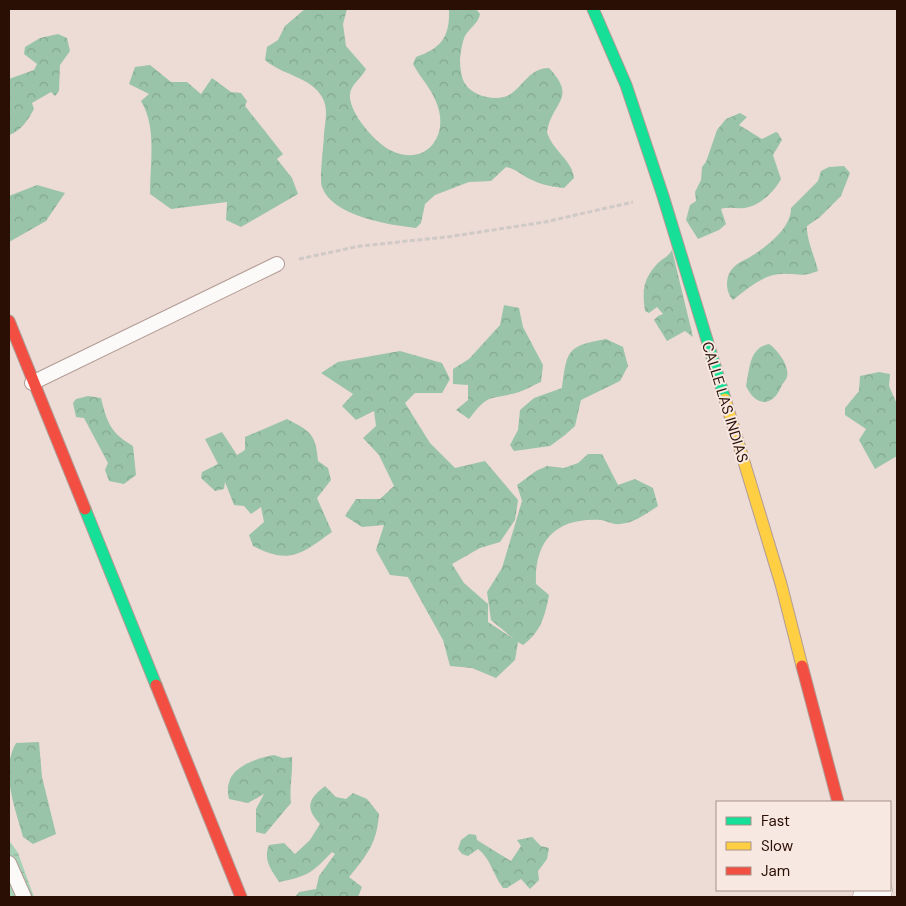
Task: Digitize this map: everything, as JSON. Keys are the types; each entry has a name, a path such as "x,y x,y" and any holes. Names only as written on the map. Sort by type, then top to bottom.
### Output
{"street":[{"name":"CALLE LAS INDIAS","path":"592,9 626,84 663,196 781,584 838,801"},
{"path":"9,321 32,383 242,897"}],"lane":[{"path":"32,383 277,264"},
{"path":"9,863 24,897"}],"path":[{"path":"277,264 360,246 447,237 545,222 663,196"}],"green space":[{"path":"305,9 347,9 343,24 346,46 366,69 351,90 353,110 364,127 378,142 392,151 404,155 414,155 431,147 440,129 440,119 433,95 413,64 416,57 432,49 443,40 448,27 449,9 476,9 480,14 479,17 465,36 461,50 460,65 464,82 469,89 480,95 498,98 509,95 536,71 549,68 562,87 562,94 547,132 553,144 570,166 574,178 564,188 556,187 536,182 506,167 491,181 469,182 435,195 425,204 421,223 416,228 363,217 337,205 328,197 321,183 326,115 322,97 317,90 304,80 265,60 267,47 278,40 285,26"},
{"path":"58,34 67,38 70,51 60,65 59,91 55,96 51,92 32,103 34,109 27,121 21,128 9,135 9,79 34,70 37,64 24,54 25,47 40,38"},
{"path":"150,65 171,82 187,82 201,94 212,78 231,92 241,93 247,101 245,106 283,154 277,159 292,178 298,194 241,227 226,220 227,202 171,209 150,194 151,134 146,111 141,101 149,94 129,84 135,67"},
{"path":"740,113 747,117 739,125 762,139 776,132 778,133 782,140 773,155 781,179 767,196 754,205 746,208 721,209 726,224 719,230 698,239 686,220 690,205 696,201 695,192 701,180 702,167 706,162 717,130 726,119"},
{"path":"844,166 850,173 841,196 820,217 807,226 809,242 818,271 805,275 779,274 765,278 733,300 727,288 730,271 776,237 787,223 791,208 818,181 821,171 829,167"},
{"path":"37,185 65,193 46,221 9,242 9,196"},
{"path":"672,250 693,337 685,331 667,341 654,320 663,314 657,307 649,313 645,311 644,291 649,274"},
{"path":"504,305 519,308 523,327 543,365 541,382 519,392 485,401 469,419 456,410 468,400 468,385 453,384 453,369 469,359 500,325"},
{"path":"606,339 623,347 628,366 620,381 581,400 575,426 550,446 514,451 510,445 518,430 520,410 534,398 562,388 566,365 571,352 583,344"},
{"path":"769,344 782,358 787,368 787,373 777,394 773,399 764,402 754,398 746,386 754,354 762,346"},
{"path":"400,351 442,363 450,379 442,393 415,393 405,403 430,443 455,468 485,461 518,500 515,520 500,542 480,548 452,564 464,583 488,604 488,622 514,639 491,620 487,592 502,568 522,501 517,485 536,471 547,466 564,468 578,463 588,454 602,454 618,485 635,479 653,488 658,506 635,520 618,524 601,520 585,520 561,527 551,534 539,555 536,568 536,584 549,595 544,617 538,629 529,640 523,645 518,642 515,660 496,678 472,668 450,666 443,640 408,577 390,575 376,550 384,525 362,527 345,516 356,499 380,499 394,486 379,455 363,438 376,426 374,411 356,420 342,406 353,394 321,373 338,362"},
{"path":"879,372 890,374 889,386 897,404 897,456 875,469 859,440 866,429 845,415 845,408 859,391 860,376"},
{"path":"88,396 101,398 105,414 115,432 133,446 136,475 124,484 109,481 105,470 108,463 84,418 76,417 73,403 76,399"},
{"path":"287,419 310,434 316,445 318,461 328,468 331,480 317,498 332,532 303,551 286,556 266,552 253,546 249,535 264,522 261,507 251,514 244,506 234,505 225,482 224,489 215,491 201,478 202,472 218,464 205,439 222,432 237,455 245,450 245,437"},
{"path":"39,742 42,777 56,834 33,844 23,837 10,789 9,765 16,743"},
{"path":"274,755 283,758 292,757 291,803 265,834 256,832 256,809 264,794 248,803 229,799 228,786 231,777 241,767 254,760"},
{"path":"325,786 336,797 346,799 353,793 367,799 379,814 376,833 370,848 349,877 362,887 358,897 295,897 299,892 316,889 319,876 335,854 332,852 309,873 279,882 267,860 269,845 284,843 295,854 310,840 320,824 312,813 310,804 315,795"},
{"path":"469,834 476,835 477,840 511,861 521,846 517,840 532,837 541,846 549,848 547,859 538,871 539,880 530,889 521,879 507,888 503,888 486,857 478,849 468,856 462,854 458,849 461,840"},
{"path":"9,840 18,853 34,897 9,897"}],"traffic: fast":[{"path":"593,9 626,85 663,196 725,399"},
{"path":"85,509 156,685"}],"traffic: slow":[{"path":"725,399 781,584 802,666"}],"traffic: jam":[{"path":"9,321 85,509"},
{"path":"802,666 838,801"},
{"path":"156,685 241,897"}]}
